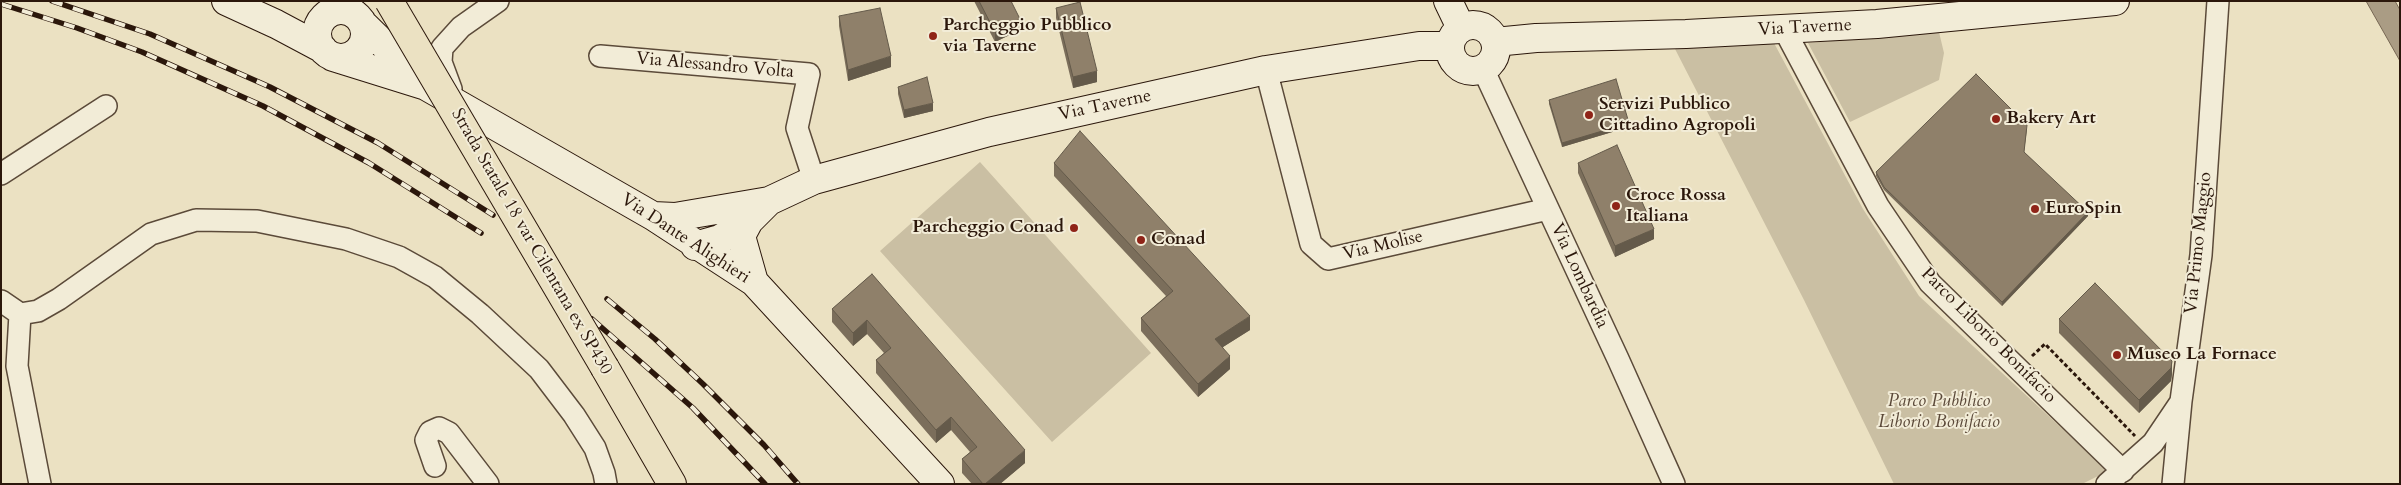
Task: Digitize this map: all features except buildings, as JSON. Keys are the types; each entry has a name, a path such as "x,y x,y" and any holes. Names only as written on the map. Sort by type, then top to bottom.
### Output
{"highway":[{"name":"Strada Statale 18 var Cilentana ex SP430","path":"389,1 672,484"}],"street":[{"path":"226,1 276,24 328,53 341,58 355,54 365,42 342,13"},
{"path":"456,104 441,62 442,48 461,27 498,1"},
{"path":"1448,1 1456,37"},
{"name":"Via Taverne","path":"1495,42 1536,38 1887,24 2115,1"},
{"name":"Via Primo Maggio","path":"2173,484 2181,400 2201,255 2218,1"},
{"path":"276,24 342,13"},
{"path":"342,13 317,36 328,53 426,86"},
{"path":"342,13 426,86"},
{"path":"1468,26 1482,27 1488,30 1495,42 1496,48 1492,60 1483,69 1469,71 1457,65 1450,53 1456,37 1468,26"},
{"name":"Parco Liborio Bonifacio","path":"1784,29 1878,206 1930,283 2019,369 2115,477"},
{"name":"Via Taverne","path":"695,246 720,239 738,214 814,180 989,132 1266,70 1419,46 1456,37"},
{"name":"Via Alessandro Volta","path":"600,56 809,74 797,128 814,180"},
{"name":"Via Lombardia","path":"1483,69 1674,484"},
{"name":"Via Molise","path":"1266,70 1311,244 1328,258 1548,209"},
{"name":"Via Dante Alighieri","path":"426,86 653,216 695,246 754,282 940,484"},
{"path":"1,174 106,106"},
{"path":"653,216 675,217 738,214"},
{"name":"Via Taverne","path":"738,214 741,236 754,282"},
{"path":"1,301 20,314 38,311 59,299 151,234 196,220 257,221 346,239 399,258 435,276 480,314 539,369 574,415 595,448 606,484"},
{"path":"20,314 17,366 40,484"},
{"path":"2115,477 2147,449 2181,400"},
{"path":"435,466 426,440 430,432 439,428 449,434 488,484"}],"path":[{"path":"2019,369 2045,344 2147,449"}],"green space":[{"path":"1939,32 1944,53 1939,80 1850,122 1808,43"},
{"name":"Parco Pubblico Liborio Bonifacio","path":"1774,43 1863,209 1919,296 2108,471 2082,484 1894,484 1804,300 1675,49"},
{"path":"980,162 1151,353 1052,442 880,251"}],"shaded area":[{"path":"2366,1 2395,1 2400,10 2400,61"}],"railway":[{"path":"52,1 150,34 270,87 378,143 493,215"},
{"path":"1,4 77,28 142,52 263,106 369,163 481,233"},
{"path":"607,299 655,339 703,384 764,445 798,484"},
{"path":"592,319 693,408 765,484"}],"place":[{"name":"Parcheggio Pubblico via Taverne","path":"933,36"},
{"name":"Servizi Pubblico Cittadino Agropoli","path":"1589,115"},
{"name":"Bakery Art","path":"1996,119"},
{"name":"Croce Rossa Italiana","path":"1616,206"},
{"name":"EuroSpin","path":"2035,209"},
{"name":"Parcheggio Conad","path":"1074,228"},
{"name":"Conad","path":"1141,240"},
{"name":"Museo La Fornace","path":"2117,355"}]}
